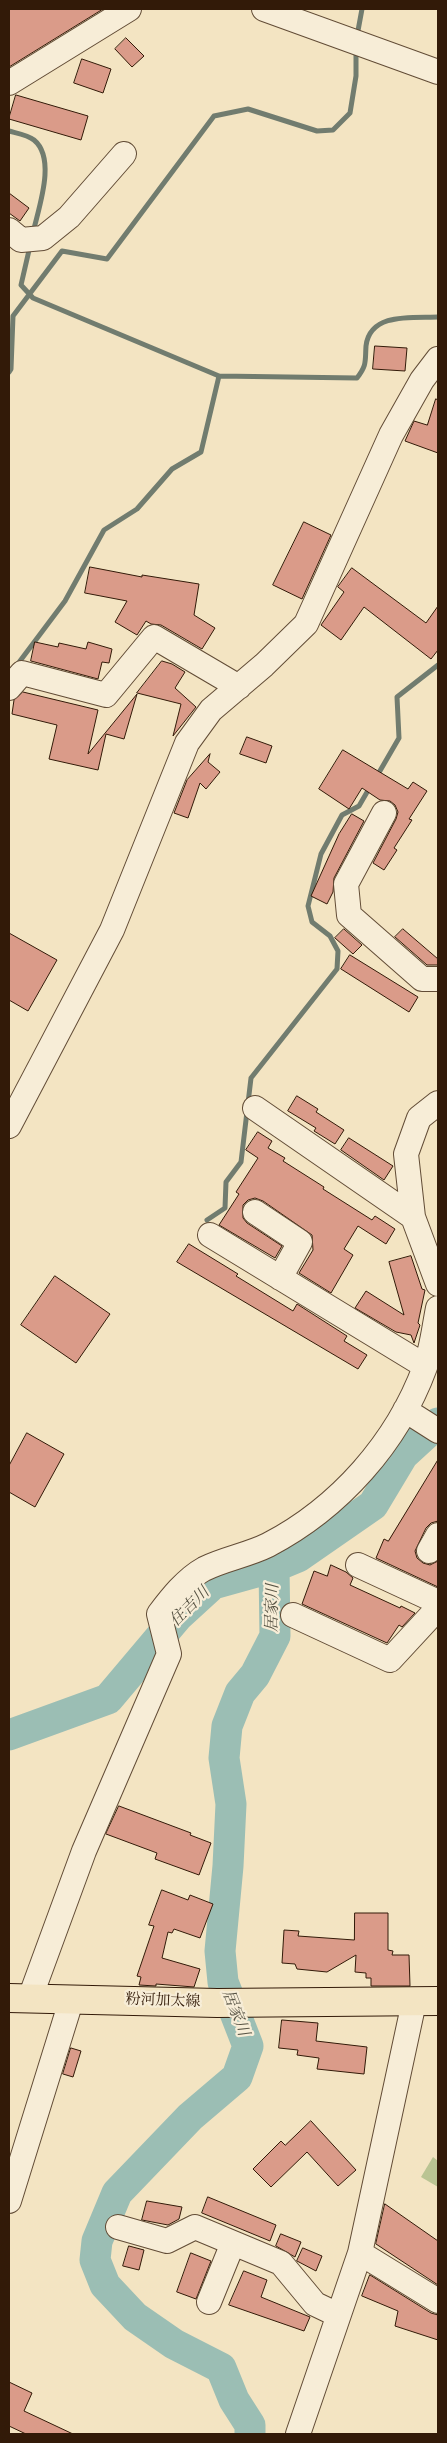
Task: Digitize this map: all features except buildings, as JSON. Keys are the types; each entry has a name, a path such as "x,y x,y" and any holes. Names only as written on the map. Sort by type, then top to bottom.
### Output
{"main road":[{"name":"粉河加太線","path":"20,1998 230,2003 426,2001"}],"street":[{"path":"9,83 129,9"},
{"path":"264,9 438,72"},
{"path":"9,230 21,240 43,238 69,217 124,154"},
{"path":"9,1126 112,930 187,743 211,710 306,624 391,435 422,380 438,359"},
{"path":"9,688 22,673 106,695 154,637 238,687"},
{"path":"384,813 346,884 349,914 422,979 438,979"},
{"path":"438,1103 419,1118 406,1154 414,1217 438,1284"},
{"path":"255,1108 414,1217"},
{"path":"255,1212 300,1242 280,1278"},
{"path":"210,1235 426,1366"},
{"path":"20,1998 169,1654 159,1614 172,1596 204,1570 267,1545 315,1516 421,1420 426,1366 438,1308"},
{"path":"358,1565 438,1602"},
{"path":"293,1615 390,1660 438,1608"},
{"path":"9,2201 72,1998"},
{"path":"298,2434 360,2252 426,2001"},
{"path":"118,2227 167,2241 195,2227 281,2263 314,2304 338,2315"},
{"path":"209,2302 233,2243"},
{"path":"360,2252 438,2301"}],"green space":[{"path":"433,2157 438,2161 438,2187 421,2177"}],"waterway":[{"path":"357,36 362,9"},
{"path":"9,372 11,369 13,316 62,251 107,259 214,116 248,109 317,131 333,130 350,113 356,76 356,50"},
{"path":"9,131 25,135 34,140 41,148 44,159 44,185 33,233"},
{"path":"30,246 21,285 33,298 219,376 357,378 364,366 369,335 375,327 394,319 438,317"},
{"path":"17,665 65,601 104,530 137,509 172,469 201,452 219,376"},
{"path":"377,776 399,738 397,697 438,665"},
{"path":"207,1220 225,1208 226,1182 241,1162 251,1078 337,969 338,951 330,936 312,922 308,906 321,854 342,815 359,806 370,787"},
{"name":"住吉川","path":"9,1735 108,1699 178,1616 213,1584 274,1567 298,1557 373,1505 403,1455 438,1423"},
{"name":"居家川","path":"250,2434 250,2425 234,2400 221,2368 174,2344 135,2317 105,2285 95,2260 97,2241 117,2193 190,2117 237,2077 248,2046 223,1982 220,1951 228,1866 231,1804 224,1758 227,1726 240,1693 255,1675 275,1636 274,1567"}]}
